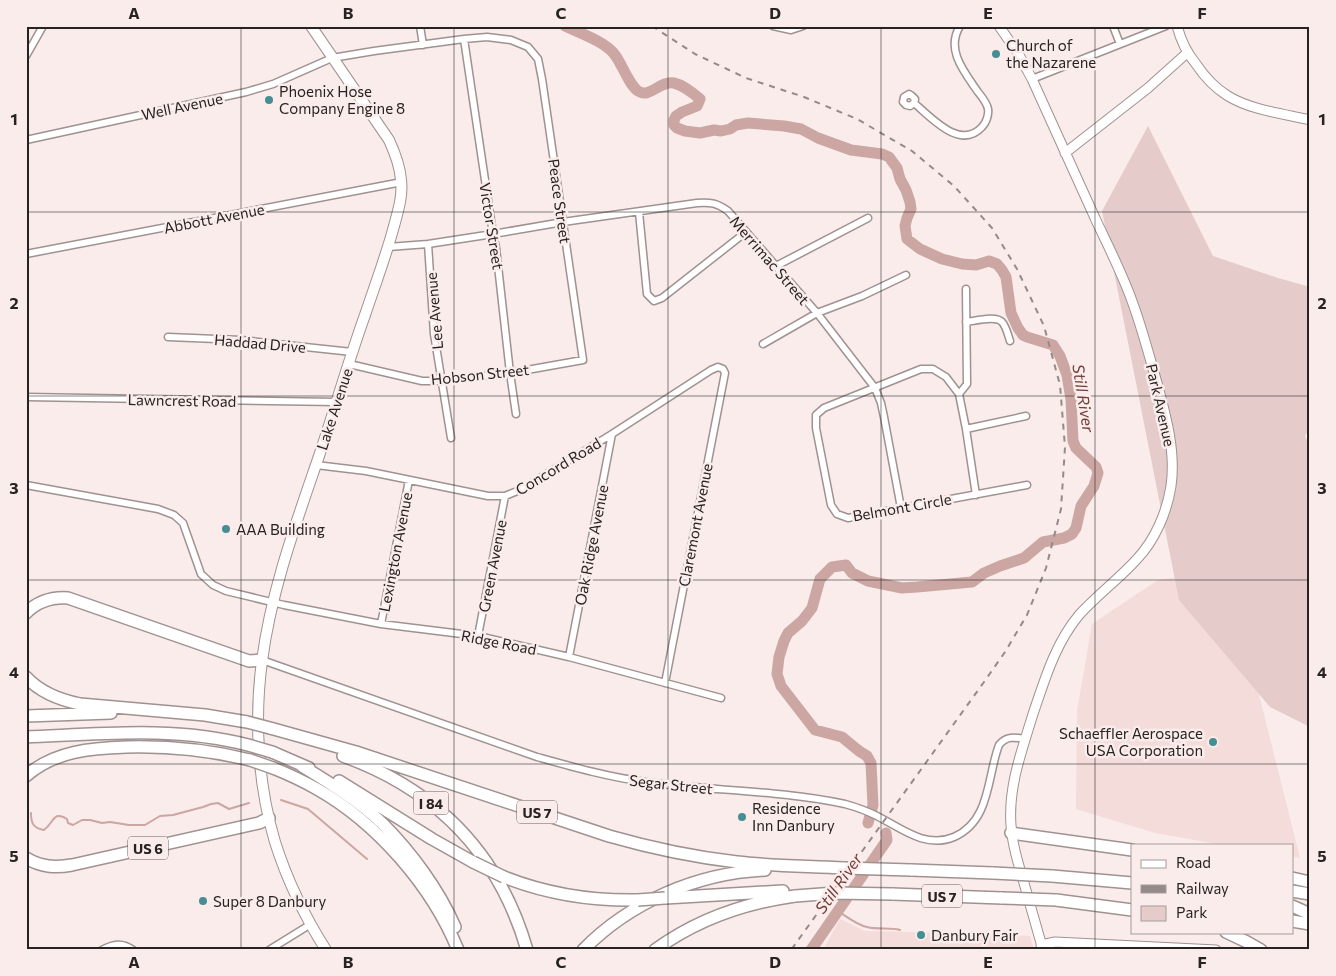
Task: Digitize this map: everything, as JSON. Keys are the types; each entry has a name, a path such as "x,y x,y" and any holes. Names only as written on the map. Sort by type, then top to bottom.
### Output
{"highway":[{"path":"26,604 42,595 51,593 61,592 78,595 262,660"},
{"path":"26,613 35,605 52,598 68,598 249,661 262,660"},
{"path":"26,677 45,692 71,702 183,714"},
{"name":"I 84","path":"26,716 139,713 227,718 270,728 373,768 412,789 447,816 463,832 490,866 511,906 527,950"},
{"name":"US 7","path":"270,728 356,752 644,846 695,856 809,868 1131,879"},
{"path":"26,737 172,733 216,738 272,752 302,766 328,774 432,839 473,862 504,877 532,887 564,894 608,900 638,900 796,893"},
{"path":"26,776 46,762 62,756 80,751 108,748 183,748 227,754 273,768 300,780 334,800 384,841 426,892 447,926 458,950"},
{"path":"302,766 358,803 391,833 419,866 432,885 454,923 465,950"},
{"path":"26,850 37,858 62,861 258,818 269,818"},
{"name":"US 6","path":"26,858 44,866 72,865 259,823 269,818"},
{"path":"1012,833 1131,850"},
{"path":"583,950 600,934 628,914 659,896 688,884 736,872 809,868"},
{"path":"1052,876 1131,883"},
{"path":"1294,878 1310,882"},
{"path":"1294,892 1310,894"},
{"path":"655,950 683,932 724,913 796,893"},
{"name":"US 7","path":"796,893 892,894 1131,903"},
{"path":"1056,900 1131,910"},
{"path":"1294,921 1310,924"},
{"path":"1230,934 1261,950"}],"main road":[{"name":"Lake Avenue","path":"311,26 388,140 398,160 402,182 400,203 388,247 290,541 273,602 262,660 258,699 259,742 263,782 275,841 295,892 326,950"},
{"name":"Park Avenue","path":"999,26 1019,55 1032,79 1122,277 1141,327 1168,428 1172,455 1171,485 1163,515 1149,544 1133,563 1080,615 1062,639 1047,673 1017,769 1010,822 1042,947"},
{"path":"1177,26 1180,39 1187,53 1214,85 1227,96 1251,106 1310,120"},
{"path":"1066,154 1148,88 1187,53"},
{"path":"1042,947 1056,942 1216,950"}],"street":[{"path":"26,56 42,26"},
{"path":"420,26 423,45"},
{"path":"773,26 791,30 803,26"},
{"path":"914,103 947,130 957,135 966,136 976,133 984,126 988,118 988,109 960,65 956,55 956,32 960,26"},
{"path":"1113,26 1120,44"},
{"path":"1032,79 1166,26"},
{"name":"Well Avenue","path":"26,140 55,132 246,92 273,84 332,58 464,39 503,39 528,47"},
{"name":"Victor Street","path":"464,39 496,248 516,414"},
{"name":"Peace Street","path":"528,47 538,59 542,79 583,360"},
{"name":"Abbott Avenue","path":"26,254 402,182"},
{"name":"Merrimac Street","path":"388,247 428,244 563,222 708,202 719,205 728,212 776,266 874,388 881,403 901,508"},
{"path":"639,212 647,294 654,301 662,298 746,232"},
{"path":"776,266 868,218"},
{"name":"Lee Avenue","path":"428,244 434,334 451,438"},
{"path":"763,344 816,314 862,296 906,275"},
{"path":"959,394 967,384 966,289"},
{"path":"966,322 997,319 1002,322 1010,341"},
{"name":"Haddad Drive","path":"168,337 241,340 352,352"},
{"name":"Hobson Street","path":"348,364 422,381 441,381 510,373 583,360"},
{"name":"Concord Road","path":"316,465 366,471 488,496 505,496 522,489 712,370 718,367 723,369"},
{"name":"Claremont Avenue","path":"665,683 725,373 723,369"},
{"name":"Belmont Circle","path":"976,495 959,394 946,376 933,370 921,369 824,408 816,415 816,428 831,505 837,514 848,518 976,495 1027,485"},
{"name":"Lawncrest Road","path":"26,397 337,402"},
{"path":"966,429 1026,416"},
{"name":"Oak Ridge Avenue","path":"569,657 612,434"},
{"name":"Lexington Avenue","path":"381,624 409,480"},
{"name":"Ridge Road","path":"26,486 158,509 174,515 183,523 201,574 213,585 226,591 381,624 478,636 569,657 721,698"},
{"name":"Green Avenue","path":"478,636 505,496"},
{"name":"Segar Street","path":"262,660 538,757 581,769 642,782 810,798 838,803 861,809 918,838 936,840 954,836 970,826 984,803 999,745 1008,738 1025,739"},
{"path":"269,950 311,924"},
{"path":"102,950 115,944 126,945 133,950"}],"shaded area":[{"path":"1257,566 1244,635 1300,858 1294,856 1294,844 1217,844 1155,833 1076,809 1077,711 1092,624 1158,580"},
{"name":"Danbury Fair","path":"840,919 865,931 1030,936 1034,950 823,950"}],"green space":[{"path":"1148,126 1213,256 1310,287 1310,427 1305,436 1310,447 1310,727 1270,707 1179,600 1102,211"}],"waterway":[{"name":"Still River","path":"565,26 592,38 611,50 638,91 647,93 664,84 674,83 684,87 700,99 697,106 676,116 674,125 677,128 700,133 714,130 721,131 748,123 784,126 801,129 818,138 851,150 882,154 889,157 897,168 910,202 911,209 905,226 907,239 920,249 942,259 962,264 976,265 989,261 997,264 1006,277 1011,313 1018,328 1027,337 1053,345 1060,356 1067,375 1071,399 1073,441 1076,448 1096,467 1098,473 1094,486 1081,506 1076,528 1072,534 1064,538 1043,542 1024,558 984,573 972,582 902,588 868,581 852,573 846,565 832,567 820,579 812,608 802,621 788,633 784,641 779,657 777,674 781,686 815,730 842,737 867,756 871,763 873,805 868,823"},
{"path":"281,800 308,809 367,859"},
{"path":"31,813 33,824 37,828 44,830 54,818 59,816 67,819 68,823 73,825 82,820 145,825 160,816 173,815 211,804 218,803 229,809 249,803"},
{"name":"Still River","path":"811,950 887,840 886,833"},
{"path":"838,911 863,926 900,930"}],"railway":[{"path":"652,26 695,54 746,78 804,97 857,119 912,151 954,186 992,228 1017,269 1044,326 1060,385 1065,447 1061,509 1046,568 1027,615 984,682 791,950"}],"place":[{"name":"Church of the Nazarene","path":"996,54"},
{"name":"Phoenix Hose Company Engine 8","path":"269,100"},
{"name":"AAA Building","path":"226,529"},
{"name":"Schaeffler Aerospace USA Corporation","path":"1213,742"},
{"name":"Residence Inn Danbury","path":"742,817"},
{"name":"Super 8 Danbury","path":"203,901"},
{"name":"Danbury Fair","path":"921,935"}]}
